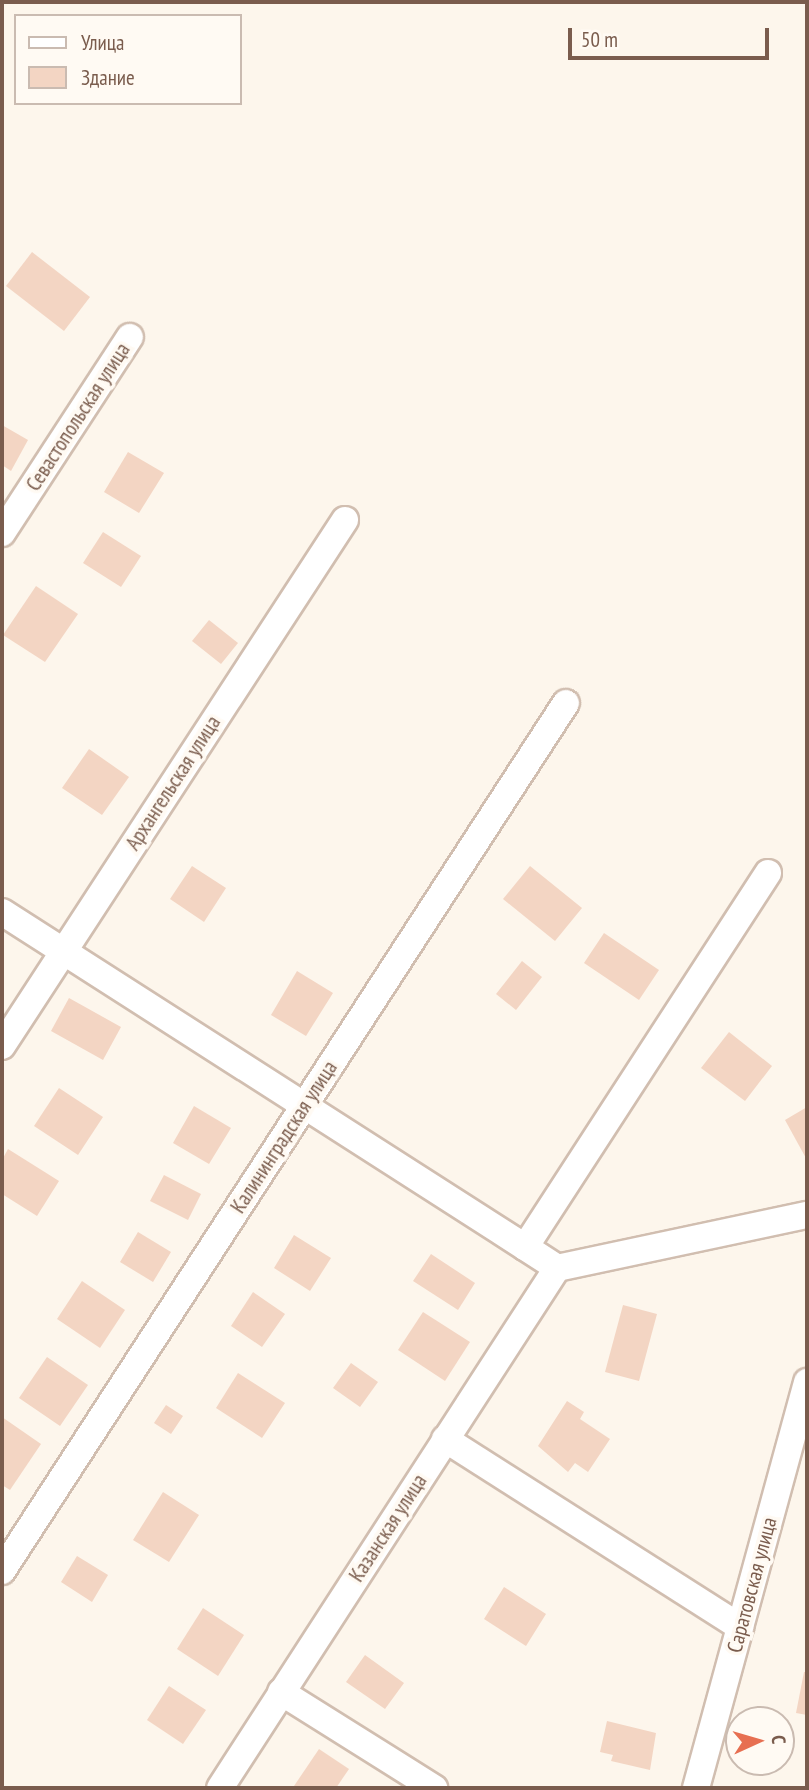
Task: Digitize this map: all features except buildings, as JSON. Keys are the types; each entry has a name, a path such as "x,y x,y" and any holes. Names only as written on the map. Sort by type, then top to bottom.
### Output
{"street":[{"name":"Севастопольская улица","path":"2,533 130,337"},
{"name":"Архангельская улица","path":"2,1046 345,520"},
{"name":"Калининградская улица","path":"2,1571 566,703"},
{"path":"525,1247 768,873"},
{"path":"2,912 557,1268 807,1214"},
{"name":"Казанская улица","path":"220,1788 557,1268"},
{"name":"Саратовская улица","path":"696,1788 807,1382"},
{"path":"446,1439 740,1627"},
{"path":"281,1692 434,1788"}]}
